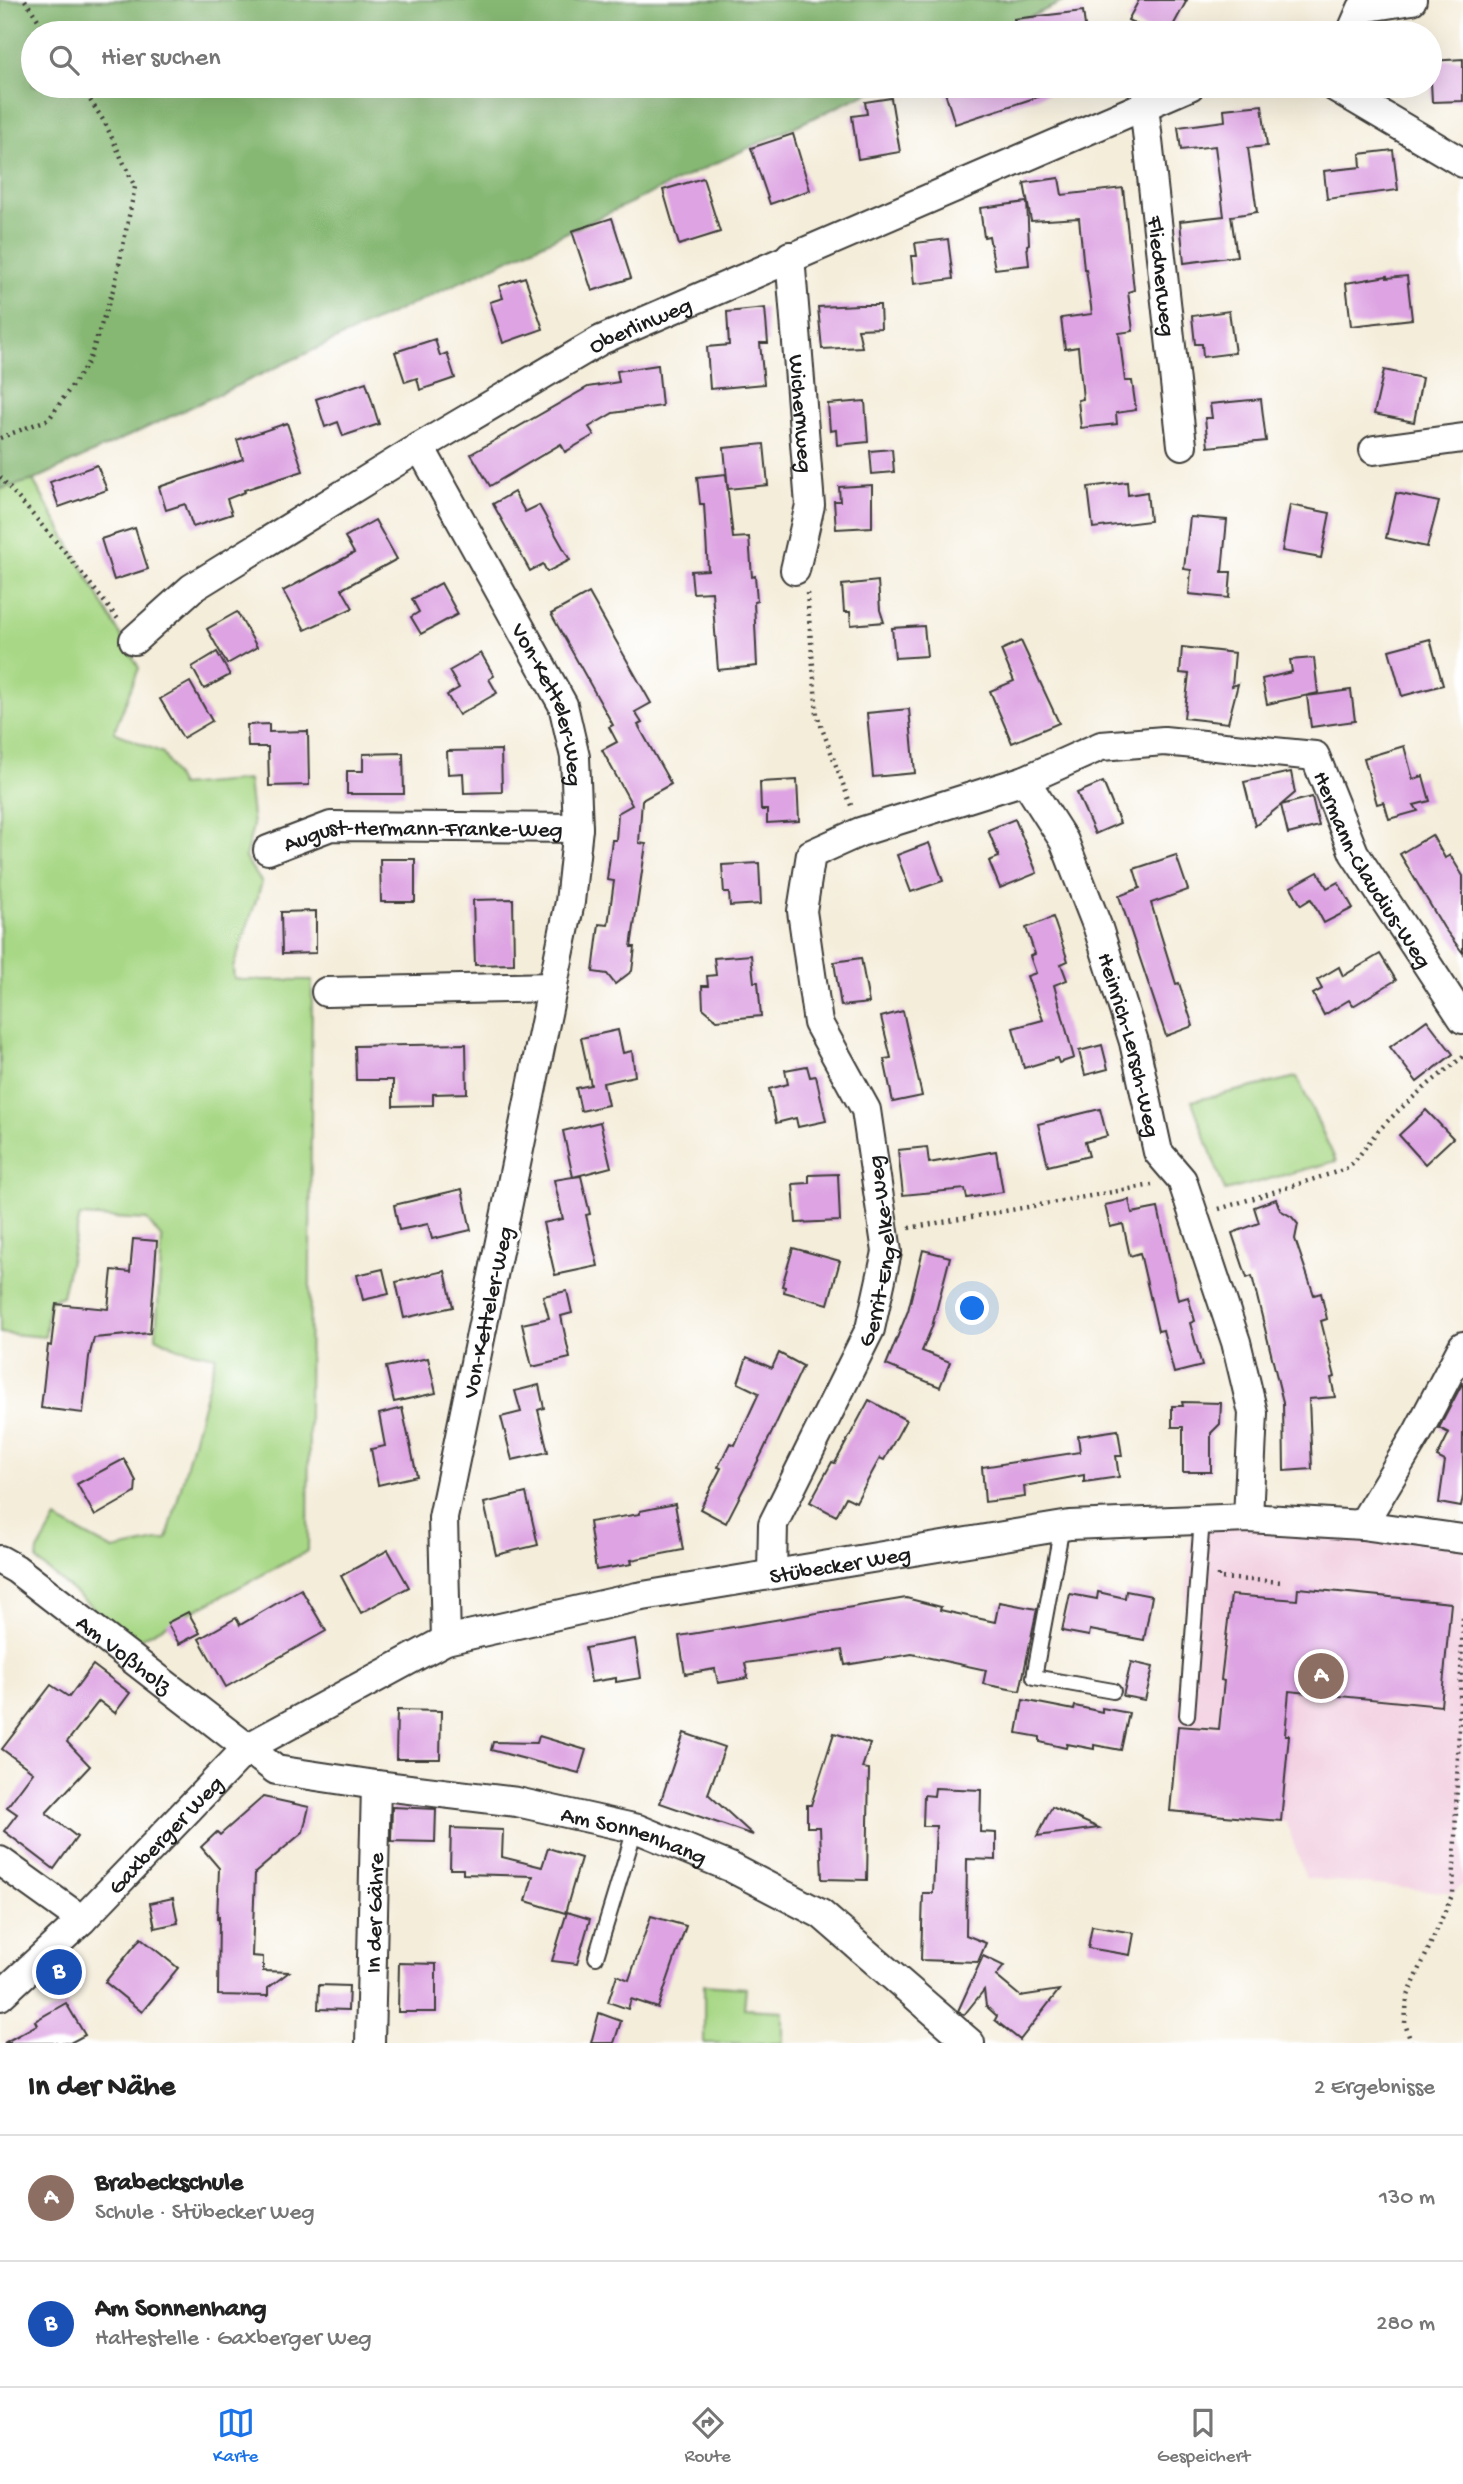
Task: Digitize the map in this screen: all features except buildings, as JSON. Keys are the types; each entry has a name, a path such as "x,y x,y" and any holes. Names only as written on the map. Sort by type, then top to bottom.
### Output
{"street":[{"path":"1356,21 1362,8 1412,0"},
{"name":"Oberlinweg","path":"134,640 192,588 420,447 601,340 790,256 1161,98"},
{"path":"1353,98 1463,163"},
{"name":"Fliednerweg","path":"1144,105 1182,445"},
{"name":"Wichernweg","path":"790,256 810,505 795,570"},
{"path":"1374,450 1463,438"},
{"name":"Von-Ketteler-Weg","path":"420,447 563,705 575,757 578,828 570,902 443,1518 446,1640"},
{"name":"Hermann-Claudius-Weg","path":"1025,780 1101,746 1164,741 1315,756 1354,853 1463,1019"},
{"name":"Gerrit-Engelke-Weg","path":"772,1573 773,1524 870,1329 887,1252 866,1110 818,1023 802,911 811,854 860,832 1025,780"},
{"name":"Heinrich-Lersch-Weg","path":"1025,780 1064,841 1098,928 1134,1042 1158,1152 1182,1180 1236,1342 1253,1413 1248,1518"},
{"name":"August-Hermann-Franke-Weg","path":"268,850 331,826 578,828"},
{"path":"327,992 553,987"},
{"path":"1362,1525 1418,1432 1463,1346"},
{"name":"Stübecker Weg","path":"247,1748 446,1640 637,1597 772,1573 1062,1526 1202,1519 1248,1518 1362,1525 1463,1539"},
{"name":"Am Voßholz","path":"0,1560 16,1569 247,1748"},
{"name":"Am Sonnenhang","path":"247,1748 276,1770 517,1802 635,1829 730,1867 821,1914 970,2043"},
{"name":"Gaxberger Weg","path":"0,1996 82,1920 247,1748"},
{"name":"In der Gähre","path":"370,2043 376,1785"},
{"path":"0,1861 82,1920"}],"lane":[{"path":"1187,1715 1202,1519"},
{"path":"1062,1526 1034,1677 1114,1691"},
{"path":"596,1957 635,1829"}],"path":[{"path":"25,0 39,21"},
{"path":"0,438 49,419 89,361 115,284 135,187 106,123 89,98"},
{"path":"0,477 65,552 134,640"},
{"path":"795,570 808,595 817,715 860,832"},
{"path":"1195,1217 1346,1169 1406,1103 1463,1057"},
{"path":"884,1233 1182,1180"},
{"path":"1218,1578 1284,1582"},
{"path":"1411,2043 1405,2023 1407,1998 1453,1893 1463,1617"}],"shaded area":[{"path":"1192,1520 1463,1539 1463,1885 1453,1893 1306,1878 1286,1822 1168,1812"}],"green space":[{"path":"0,0 1067,0 1021,21 21,21 21,98 856,98 34,480 0,489"},
{"path":"33,480 139,668 114,732 163,753 180,786 248,780 253,826 245,858 262,883 233,968 234,978 312,980 308,1551 134,1642 37,1561 38,1551 56,1519 113,1550 167,1539 216,1356 178,1348 156,1337 162,1239 147,1220 80,1216 62,1296 49,1301 45,1337 0,1333 0,489"},
{"path":"1297,1077 1336,1161 1225,1191 1192,1101"},
{"path":"704,1985 746,1988 744,2009 783,2011 783,2043 704,2043"}],"place":[{"name":"Brabeckschule","path":"1321,1676"},
{"name":"Am Sonnenhang","path":"59,1972"}]}
